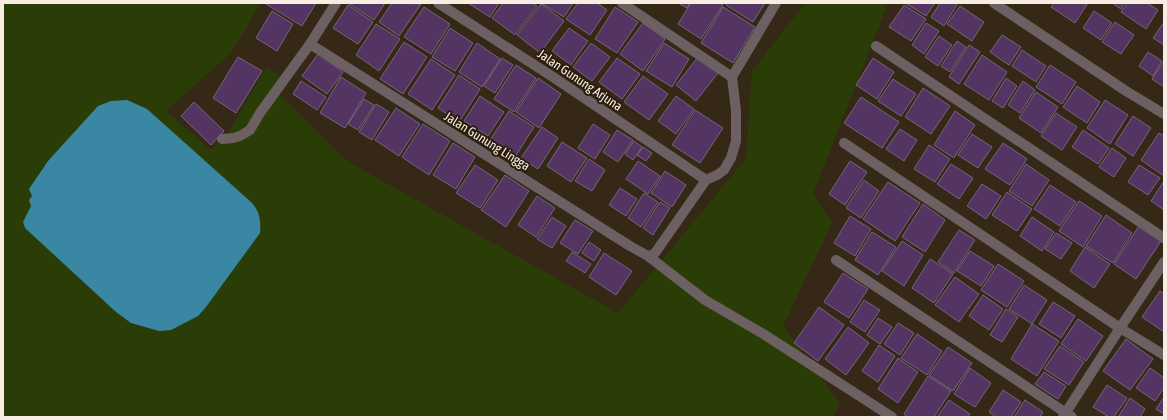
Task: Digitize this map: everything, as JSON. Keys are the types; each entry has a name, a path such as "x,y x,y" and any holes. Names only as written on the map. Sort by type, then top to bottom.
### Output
{"street":[{"path":"222,139 234,138 250,130 260,113 310,44 336,3"},
{"name":"Jalan Gunung Arjuna","path":"438,3 553,77 706,180"},
{"path":"622,3 732,77"},
{"path":"650,256 659,247 706,180 724,170 731,158 736,141 736,111 732,77 776,3"},
{"path":"994,3 1126,91 1164,114"},
{"name":"Jalan Gunung Lingga","path":"310,44 623,242 650,256 705,300 765,335 892,417"},
{"path":"876,46 1164,238"},
{"path":"844,143 1120,328 1164,355"},
{"path":"836,260 1067,416 1120,328 1164,262"}],"green space":[{"path":"3,3 261,3 231,53 166,111 211,150 228,134 266,67 280,76 280,95 347,161 618,313 746,159 752,71 805,3 888,3 813,194 832,223 783,326 840,403 833,417 3,417"}],"water":[{"path":"127,100 147,109 251,202 259,216 260,233 206,307 198,316 171,330 159,331 131,323 116,312 25,228 23,222 31,206 29,200 32,196 29,189 48,161 98,106 111,101"}],"building":[{"path":"266,3 316,3 302,26"},
{"path":"348,3 385,3 374,20"},
{"path":"392,3 421,4 399,36 379,22"},
{"path":"468,3 499,3 490,17"},
{"path":"503,3 532,3 537,6 515,35 492,18"},
{"path":"541,3 573,3 564,17"},
{"path":"578,3 597,3 607,10 590,35 566,19"},
{"path":"678,3 690,3 687,8"},
{"path":"691,3 720,3 723,5 701,39 678,24"},
{"path":"727,3 765,3 753,22 726,5"},
{"path":"905,3 935,3 926,16"},
{"path":"940,3 958,3 944,26 931,17"},
{"path":"1054,3 1088,3 1075,23 1051,7"},
{"path":"1112,3 1124,3 1121,9"},
{"path":"1127,3 1147,3 1158,10 1146,29 1121,12"},
{"path":"541,4 564,21 540,53 517,35"},
{"path":"348,5 373,22 358,44 333,28"},
{"path":"904,5 926,19 911,41 889,27"},
{"path":"960,6 984,22 972,41 947,24"},
{"path":"424,7 450,24 431,54 404,37"},
{"path":"615,7 638,22 617,53 595,39"},
{"path":"723,7 755,27 733,63 701,43"},
{"path":"272,11 293,24 277,51 256,38"},
{"path":"1094,11 1112,23 1101,40 1083,28"},
{"path":"1115,22 1134,35 1121,54 1102,42"},
{"path":"1164,22 1164,45 1153,38"},
{"path":"643,23 665,39 643,71 620,54"},
{"path":"926,23 939,31 924,54 912,45"},
{"path":"376,24 400,39 379,71 356,55"},
{"path":"450,28 473,43 455,71 432,57"},
{"path":"569,28 588,41 571,65 552,51"},
{"path":"1002,35 1021,47 1009,65 990,52"},
{"path":"939,36 952,45 938,66 925,57"},
{"path":"957,41 966,47 950,72 941,66"},
{"path":"404,42 427,57 403,94 380,79"},
{"path":"477,43 500,59 482,87 459,72"},
{"path":"591,43 610,57 592,81 573,67"},
{"path":"664,43 689,59 672,87 646,71"},
{"path":"969,45 980,52 959,84 949,77"},
{"path":"1022,50 1046,66 1036,82 1012,66"},
{"path":"1148,52 1162,61 1153,76 1139,66"},
{"path":"318,54 343,72 327,94 302,76"},
{"path":"982,55 1007,72 989,100 964,84"},
{"path":"238,57 262,71 236,113 213,98"},
{"path":"698,57 718,73 696,101 676,85"},
{"path":"502,58 513,65 495,93 484,86"},
{"path":"617,58 640,74 622,99 599,82"},
{"path":"873,58 894,72 877,99 856,85"},
{"path":"431,59 455,75 432,110 408,94"},
{"path":"1164,61 1164,87 1152,79"},
{"path":"516,65 536,78 514,112 494,99"},
{"path":"1050,65 1076,82 1062,104 1036,87"},
{"path":"459,75 480,89 459,122 438,108"},
{"path":"643,76 668,94 649,120 624,102"},
{"path":"341,77 366,93 345,128 320,113"},
{"path":"538,78 561,94 539,128 516,112"},
{"path":"1006,78 1017,86 1003,108 992,101"},
{"path":"893,79 916,94 901,116 878,101"},
{"path":"301,81 326,97 317,110 293,94"},
{"path":"1023,81 1035,90 1020,113 1008,105"},
{"path":"1077,86 1100,102 1087,123 1063,107"},
{"path":"923,88 950,106 931,134 905,117"},
{"path":"1036,92 1058,107 1041,133 1019,118"},
{"path":"480,96 504,112 488,136 464,121"},
{"path":"676,96 694,109 676,134 658,121"},
{"path":"861,97 899,122 882,148 844,123"},
{"path":"364,99 374,105 358,130 348,124"},
{"path":"1105,100 1128,115 1110,144 1087,128"},
{"path":"194,102 224,131 211,145 181,116"},
{"path":"376,104 389,112 372,140 359,132"},
{"path":"396,108 420,124 399,156 375,140"},
{"path":"695,110 723,128 700,163 672,145"},
{"path":"509,111 534,127 515,157 490,140"},
{"path":"955,111 975,125 954,158 934,145"},
{"path":"1056,113 1077,127 1062,150 1041,136"},
{"path":"1133,116 1151,128 1133,156 1115,144"},
{"path":"423,124 450,141 429,175 402,157"},
{"path":"593,124 610,135 595,159 578,148"},
{"path":"542,127 558,138 538,169 521,158"},
{"path":"900,129 917,140 904,161 886,149"},
{"path":"617,130 633,140 618,162 603,152"},
{"path":"1083,130 1109,148 1098,164 1072,147"},
{"path":"1159,133 1164,136 1164,176 1141,160"},
{"path":"972,134 992,147 978,168 958,155"},
{"path":"634,141 642,147 633,160 625,154"},
{"path":"562,142 587,158 571,182 547,166"},
{"path":"453,143 475,157 456,189 433,175"},
{"path":"1003,143 1027,159 1010,185 985,169"},
{"path":"929,145 950,159 935,182 914,169"},
{"path":"643,147 652,153 646,161 637,155"},
{"path":"1112,148 1126,158 1114,177 1099,167"},
{"path":"589,159 605,170 592,191 575,181"},
{"path":"638,161 660,176 648,194 626,179"},
{"path":"850,161 867,172 845,205 829,194"},
{"path":"951,164 973,178 959,199 937,184"},
{"path":"1026,164 1049,180 1032,206 1009,191"},
{"path":"475,165 498,180 480,208 456,193"},
{"path":"1139,165 1160,178 1148,195 1128,182"},
{"path":"665,171 686,185 672,207 651,193"},
{"path":"505,175 529,191 506,227 481,210"},
{"path":"864,180 879,191 861,218 846,208"},
{"path":"1164,181 1164,210 1151,201"},
{"path":"888,182 920,203 895,241 863,219"},
{"path":"982,184 1001,196 986,219 967,206"},
{"path":"1050,185 1076,202 1060,226 1034,209"},
{"path":"620,188 637,199 626,216 609,205"},
{"path":"1007,192 1032,209 1017,231 992,215"},
{"path":"644,193 658,202 641,227 628,218"},
{"path":"537,196 555,208 536,237 518,225"},
{"path":"1079,201 1102,216 1083,247 1059,231"},
{"path":"660,202 670,208 653,235 643,228"},
{"path":"923,204 945,220 925,252 902,237"},
{"path":"1106,215 1132,233 1113,263 1086,246"},
{"path":"850,216 871,229 855,256 834,243"},
{"path":"552,217 566,226 552,248 537,239"},
{"path":"1032,217 1054,232 1042,251 1020,236"},
{"path":"575,220 593,231 578,254 560,243"},
{"path":"1139,226 1161,241 1136,279 1114,264"},
{"path":"959,230 975,240 954,273 938,262"},
{"path":"872,232 896,247 878,275 855,260"},
{"path":"1056,233 1072,243 1061,259 1045,249"},
{"path":"902,241 923,255 904,286 882,271"},
{"path":"589,242 601,250 594,261 582,253"},
{"path":"1085,247 1110,264 1094,288 1070,271"},
{"path":"970,251 994,266 981,286 957,271"},
{"path":"572,252 591,264 585,273 566,261"},
{"path":"604,253 632,271 616,295 589,277"},
{"path":"930,259 953,274 934,303 912,288"},
{"path":"998,264 1024,281 1007,307 981,290"},
{"path":"843,273 868,289 849,318 824,302"},
{"path":"955,277 979,294 959,322 935,305"},
{"path":"1024,285 1047,300 1032,324 1009,309"},
{"path":"1160,291 1164,294 1164,332 1142,317"},
{"path":"983,295 1003,309 989,330 969,316"},
{"path":"864,300 880,310 865,332 850,322"},
{"path":"1053,302 1075,316 1061,338 1039,324"},
{"path":"819,307 844,325 818,361 794,343"},
{"path":"1006,309 1018,317 1002,342 990,335"},
{"path":"878,318 892,327 880,344 867,335"},
{"path":"1078,319 1103,336 1086,361 1061,344"},
{"path":"898,323 914,333 900,355 884,344"},
{"path":"1032,324 1059,341 1037,376 1011,359"},
{"path":"848,327 869,343 846,375 825,359"},
{"path":"917,334 942,351 927,375 901,358"},
{"path":"1126,339 1153,359 1130,390 1103,371"},
{"path":"879,345 895,356 878,382 862,371"},
{"path":"1060,346 1084,362 1069,385 1044,369"},
{"path":"948,347 972,363 953,391 929,375"},
{"path":"898,358 918,372 898,403 878,389"},
{"path":"970,368 991,383 975,407 954,394"},
{"path":"1150,368 1164,378 1164,388 1155,401 1136,388"},
{"path":"1044,372 1066,386 1058,399 1035,384"},
{"path":"928,376 951,391 934,417 908,417 904,414"},
{"path":"1107,385 1127,398 1114,417 1109,417 1093,407"},
{"path":"1003,390 1021,402 1011,417 996,417 989,412"},
{"path":"1164,397 1164,414 1156,409"},
{"path":"1130,398 1145,409 1140,417 1118,417"},
{"path":"949,400 970,414 968,417 937,417"},
{"path":"1025,400 1043,412 1040,417 1014,417"}]}
